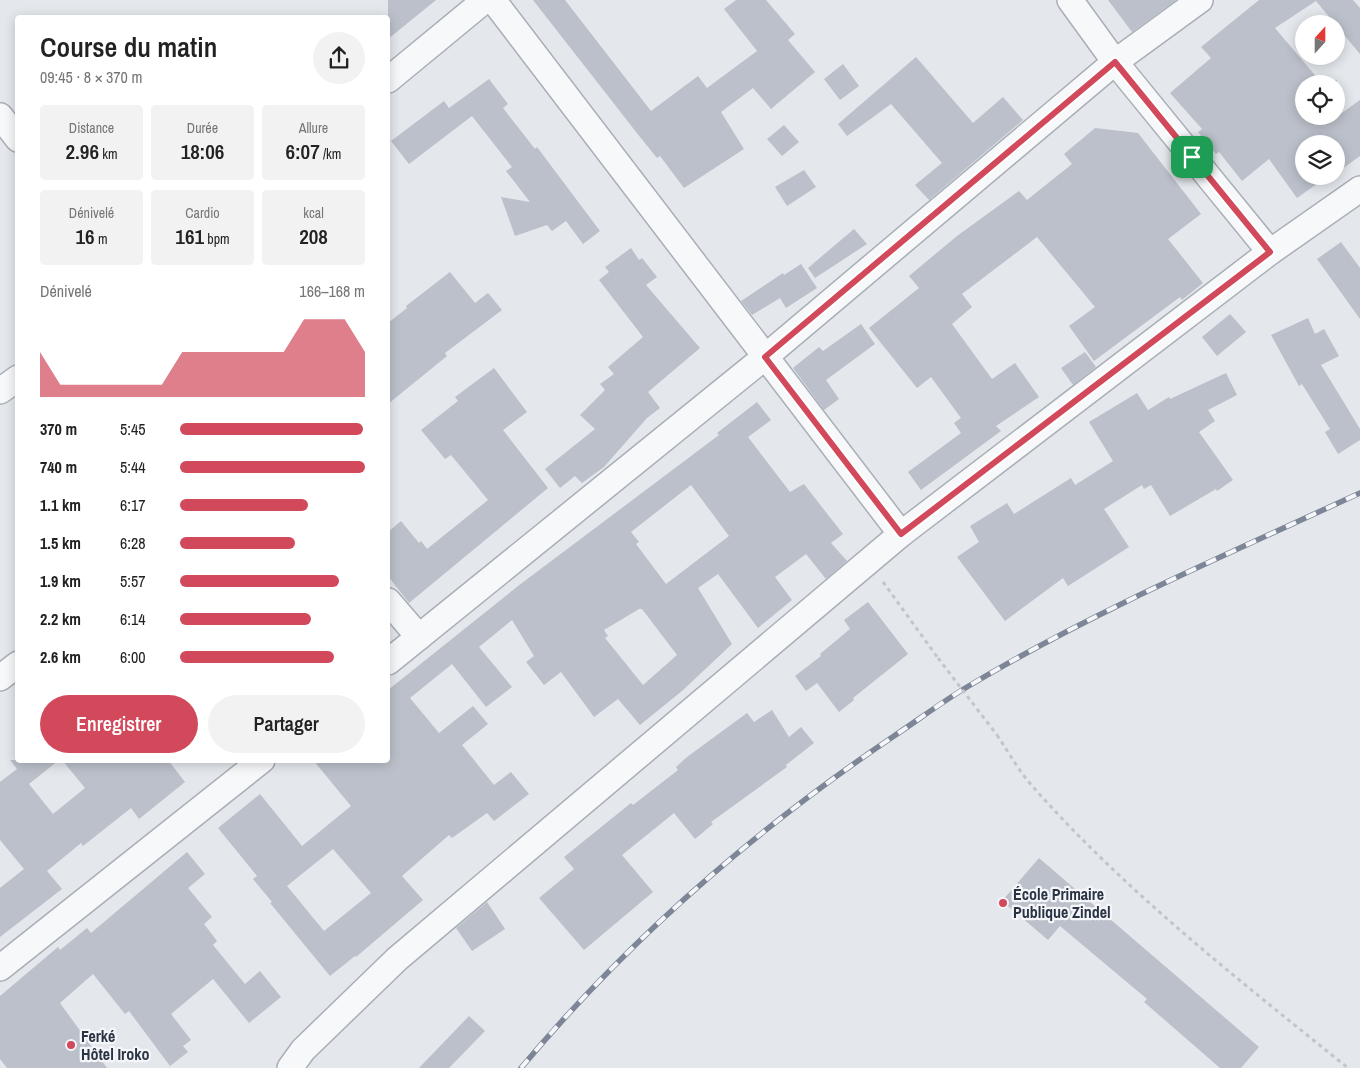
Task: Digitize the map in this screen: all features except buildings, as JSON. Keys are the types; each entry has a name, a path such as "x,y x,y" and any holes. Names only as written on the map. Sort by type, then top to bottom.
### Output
{"street":[{"path":"390,78 484,0"},
{"path":"493,0 901,534"},
{"path":"1070,0 1115,62 1270,252"},
{"path":"390,660 765,357 1115,62 1200,0"},
{"path":"0,116 15,134"},
{"path":"290,1068 303,1050 397,958 868,561 1270,252 1360,189"},
{"path":"0,391 15,380"},
{"path":"390,603 419,637"},
{"path":"0,678 15,666"},
{"path":"0,968 258,763"}],"path":[{"path":"868,561 1033,787 1122,878 1229,972 1348,1068"}],"railway":[{"path":"521,1068 605,975 696,889 793,809 930,711 1014,660 1111,609 1360,493"}],"place":[{"name":"École Primaire Publique Zindel","path":"1003,903"},
{"name":"Ferké Hôtel Iroko","path":"71,1045"}],"route":[{"path":"1115,62 1192,157 1270,252 901,534 765,357 1115,62"}]}
